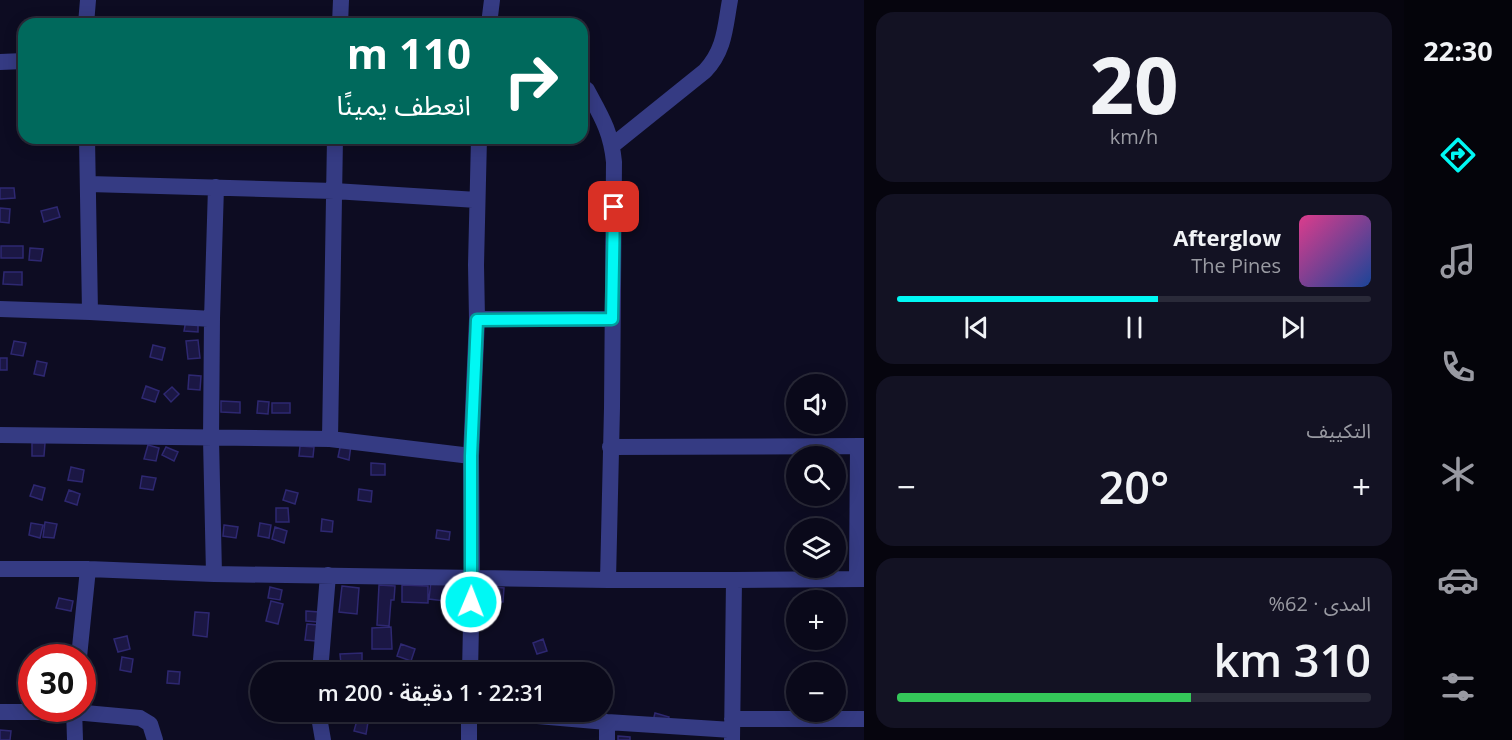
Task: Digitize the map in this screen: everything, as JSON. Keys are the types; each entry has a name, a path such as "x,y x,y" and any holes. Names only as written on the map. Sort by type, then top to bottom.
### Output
{"street":[{"path":"86,18 88,0"},
{"path":"340,18 341,0"},
{"path":"490,18 492,0"},
{"path":"613,145 712,64 721,47 730,0"},
{"path":"0,62 18,61"},
{"path":"588,92 608,129 613,145 614,162 608,580"},
{"path":"87,144 90,312"},
{"path":"330,439 335,144"},
{"path":"470,662 471,456 477,320 479,144"},
{"path":"89,184 334,191 477,200"},
{"path":"214,574 211,439 216,187"},
{"path":"0,309 212,319"},
{"path":"477,320 612,319"},
{"path":"0,435 330,439 471,456"},
{"path":"0,569 608,580 860,579 861,446 610,447"},
{"path":"80,644 88,569"},
{"path":"321,662 328,575"},
{"path":"732,730 734,580"},
{"path":"0,712 18,712"},
{"path":"96,713 140,718 150,724 155,740"},
{"path":"607,740 607,722 732,730 864,718"},
{"path":"74,722 75,740"},
{"path":"320,722 323,740"},
{"path":"469,722 469,740"}],"building":[{"path":"0,188 14,188 15,198 0,199"},
{"path":"57,207 60,217 44,222 41,211"},
{"path":"0,208 10,209 9,223 0,222"},
{"path":"1,246 23,246 23,258 1,258"},
{"path":"30,248 43,249 41,261 29,260"},
{"path":"4,272 22,272 22,285 3,284"},
{"path":"186,320 198,322 198,332 184,331"},
{"path":"198,340 200,358 188,359 186,341"},
{"path":"14,341 26,343 23,356 11,354"},
{"path":"153,345 165,348 162,360 150,357"},
{"path":"0,358 7,358 7,370 0,370"},
{"path":"37,361 47,363 44,376 34,374"},
{"path":"189,375 201,376 200,390 188,389"},
{"path":"146,386 159,391 155,402 142,398"},
{"path":"172,387 179,394 171,402 164,394"},
{"path":"221,401 240,402 240,413 221,412"},
{"path":"258,401 269,402 268,414 257,413"},
{"path":"272,403 290,403 290,413 272,413"},
{"path":"32,443 45,443 44,456 32,456"},
{"path":"341,443 351,445 349,460 338,457"},
{"path":"148,445 159,448 156,461 144,459"},
{"path":"300,446 314,447 313,457 299,456"},
{"path":"166,447 178,452 174,461 162,455"},
{"path":"371,463 385,464 385,475 371,475"},
{"path":"71,467 84,470 82,482 68,480"},
{"path":"142,476 156,478 153,490 140,488"},
{"path":"34,485 45,488 42,500 30,496"},
{"path":"359,489 372,491 371,502 358,500"},
{"path":"69,490 80,494 77,505 65,501"},
{"path":"286,490 298,493 295,504 283,500"},
{"path":"276,508 288,508 289,522 276,522"},
{"path":"322,519 333,521 332,532 321,531"},
{"path":"45,522 57,524 54,538 43,537"},
{"path":"31,523 43,525 40,538 29,535"},
{"path":"260,523 271,525 269,538 258,536"},
{"path":"224,525 238,527 236,538 223,536"},
{"path":"275,527 287,531 284,543 272,539"},
{"path":"437,530 450,532 449,540 436,538"},
{"path":"431,581 446,582 445,601 429,599"},
{"path":"379,585 395,586 394,600 391,600 389,626 377,625"},
{"path":"402,585 428,586 428,603 402,602"},
{"path":"342,586 359,588 357,614 339,612"},
{"path":"270,587 282,590 280,600 268,598"},
{"path":"494,587 504,588 503,602 493,601"},
{"path":"59,598 73,601 71,611 56,608"},
{"path":"271,601 283,604 278,624 266,621"},
{"path":"306,611 319,612 318,622 306,621"},
{"path":"195,612 209,613 207,637 193,635"},
{"path":"307,624 318,625 316,641 305,640"},
{"path":"391,627 392,649 372,649 372,628"},
{"path":"127,636 130,649 118,652 114,639"},
{"path":"543,639 547,651 537,654 533,643"},
{"path":"401,644 415,649 411,661 397,656"},
{"path":"362,653 362,662 341,662 340,654"},
{"path":"122,657 133,659 131,672 120,670"},
{"path":"168,671 180,672 179,684 167,683"},
{"path":"655,713 669,717 666,728 652,725"},
{"path":"356,722 368,722 366,734 354,731"},
{"path":"0,730 11,731 10,740 0,740"},
{"path":"618,736 630,737 630,740 618,740"}],"route":[{"path":"471,602 471,456 477,320 612,319 614,207"}]}
